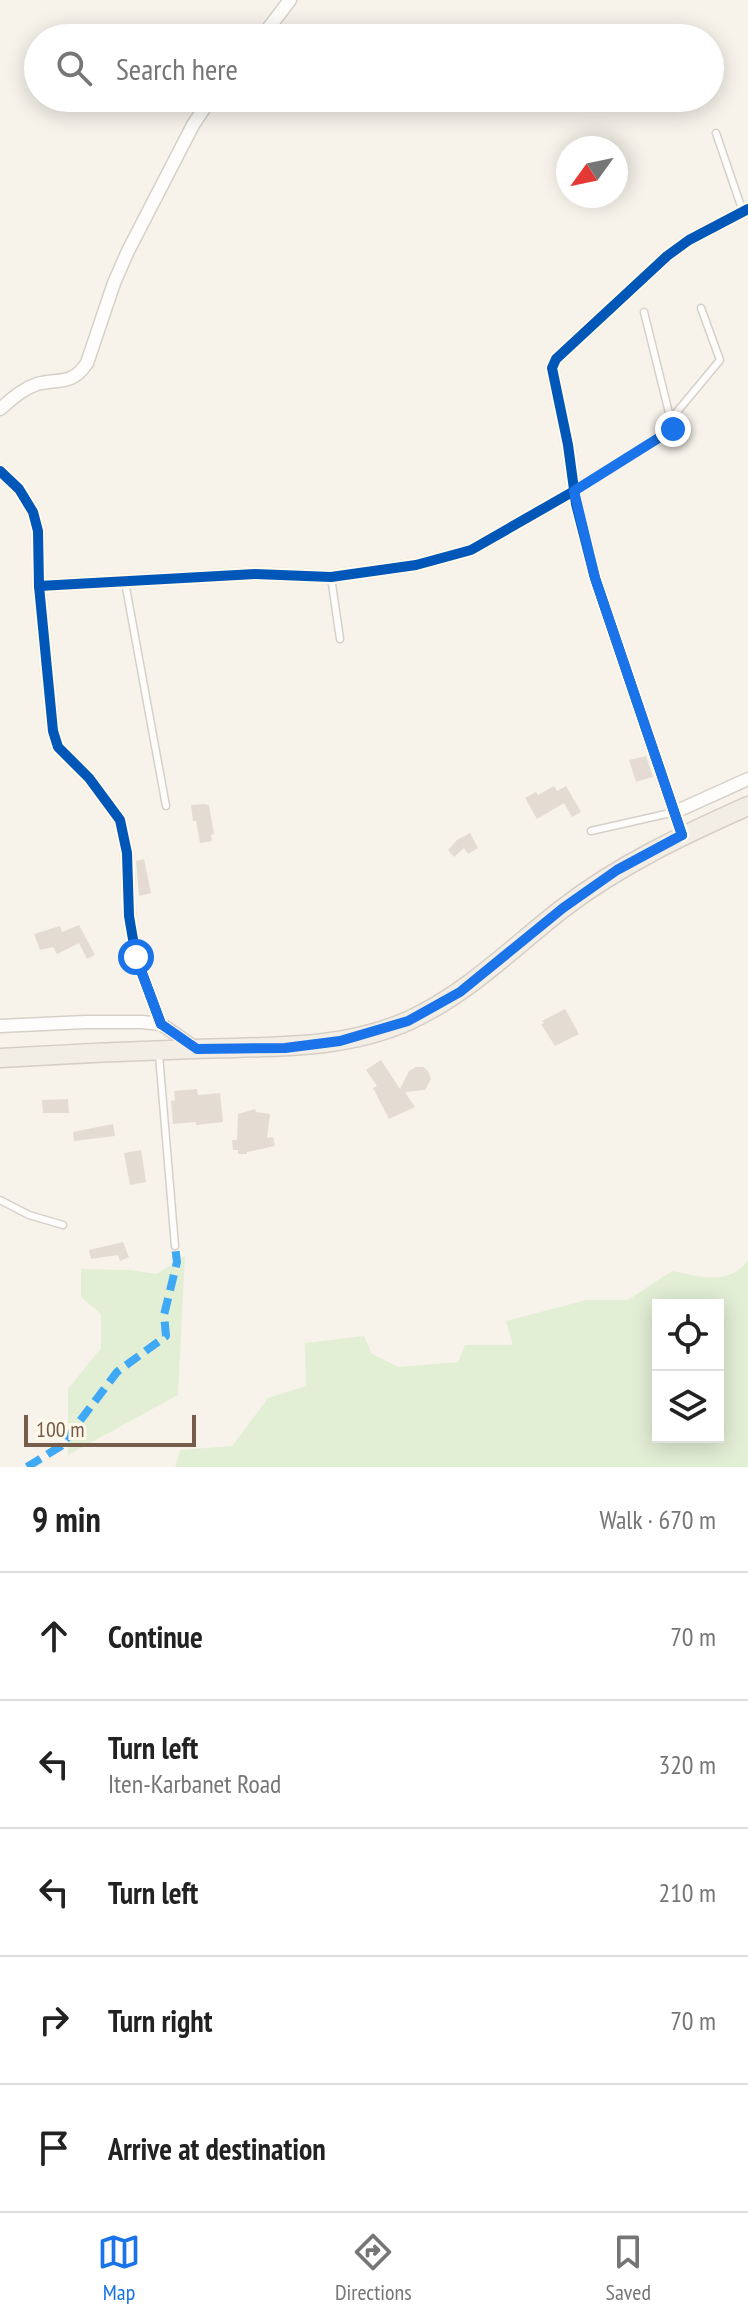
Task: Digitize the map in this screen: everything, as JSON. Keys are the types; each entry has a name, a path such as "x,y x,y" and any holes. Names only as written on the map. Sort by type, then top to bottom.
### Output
{"main road":[{"path":"0,1058 159,1050 285,1048 340,1041 408,1021 460,992 563,908 606,878 682,835 748,806"}],"street":[{"path":"272,24 290,0"},
{"path":"0,409 17,394 37,384 67,380 82,371 128,251 202,112"},
{"path":"682,835 595,578 574,491 552,368 556,359 667,256 689,240 745,211"},
{"path":"0,471 19,489 33,512 40,554 39,586 53,731 58,747 89,778 120,820 127,853 129,916 136,957 161,1024"},
{"path":"39,586 255,574 331,577 416,565 471,550 574,491"},
{"path":"675,812 748,779"},
{"path":"0,1026 99,1022 161,1024 197,1049"}],"lane":[{"path":"716,133 745,211"},
{"path":"671,419 720,360 701,308"},
{"path":"574,491 673,429 644,312"},
{"path":"331,577 340,639"},
{"path":"125,582 166,806"},
{"path":"591,831 675,812"},
{"path":"159,1050 175,1246"},
{"path":"0,1200 29,1215 63,1225"}],"green space":[{"path":"185,1256 178,1395 68,1455 68,1389 101,1348 101,1314 81,1297 81,1269 157,1274"},
{"path":"748,1260 748,1467 175,1467 180,1450 232,1446 268,1398 306,1386 305,1343 364,1336 372,1354 399,1367 458,1362 465,1345 513,1345 506,1321 586,1300 628,1300 672,1271 713,1278 732,1274"}],"building":[{"path":"646,756 653,777 636,782 629,760"},
{"path":"554,786 557,791 566,786 581,812 572,817 564,803 537,819 525,798"},
{"path":"191,805 209,805 214,834 211,835 212,841 200,843"},
{"path":"470,833 478,848 468,854 464,848 454,857 448,850 457,840"},
{"path":"144,859 151,893 139,896 136,861"},
{"path":"79,925 95,955 87,959 79,943 57,954 53,947 40,950 34,934 60,926 62,932"},
{"path":"565,1009 579,1034 555,1046 541,1024"},
{"path":"381,1060 400,1089 409,1071 416,1067 428,1071 431,1079 425,1090 405,1092 415,1107 389,1119 373,1088 377,1086 366,1070"},
{"path":"197,1089 198,1095 220,1093 223,1122 173,1124 171,1101 175,1100 174,1091"},
{"path":"68,1099 69,1113 43,1113 42,1100"},
{"path":"255,1109 256,1112 270,1114 267,1138 273,1137 275,1146 238,1154 238,1150 233,1150 232,1140 237,1140 238,1114"},
{"path":"113,1124 115,1136 74,1141 73,1132"},
{"path":"141,1150 146,1182 130,1185 124,1153"},
{"path":"123,1242 129,1257 120,1261 118,1255 91,1259 89,1250"}],"marked path":[{"path":"27,1467 61,1446 117,1372 166,1336 164,1315 177,1262 175,1246"}],"cycle path":[{"path":"682,835 595,578 576,504 552,368 556,359 667,256 689,240 748,209"},
{"path":"0,471 19,489 33,512 38,531 39,586 53,731 58,747 89,778 120,820 127,853 129,916 136,957 161,1024"},
{"path":"39,586 255,574 331,577 416,565 471,550 574,491"}],"route":[{"path":"136,957 161,1024 197,1049 285,1048 340,1041 408,1021 460,992 563,908 617,870 682,835 595,578 574,491 673,429"}]}
